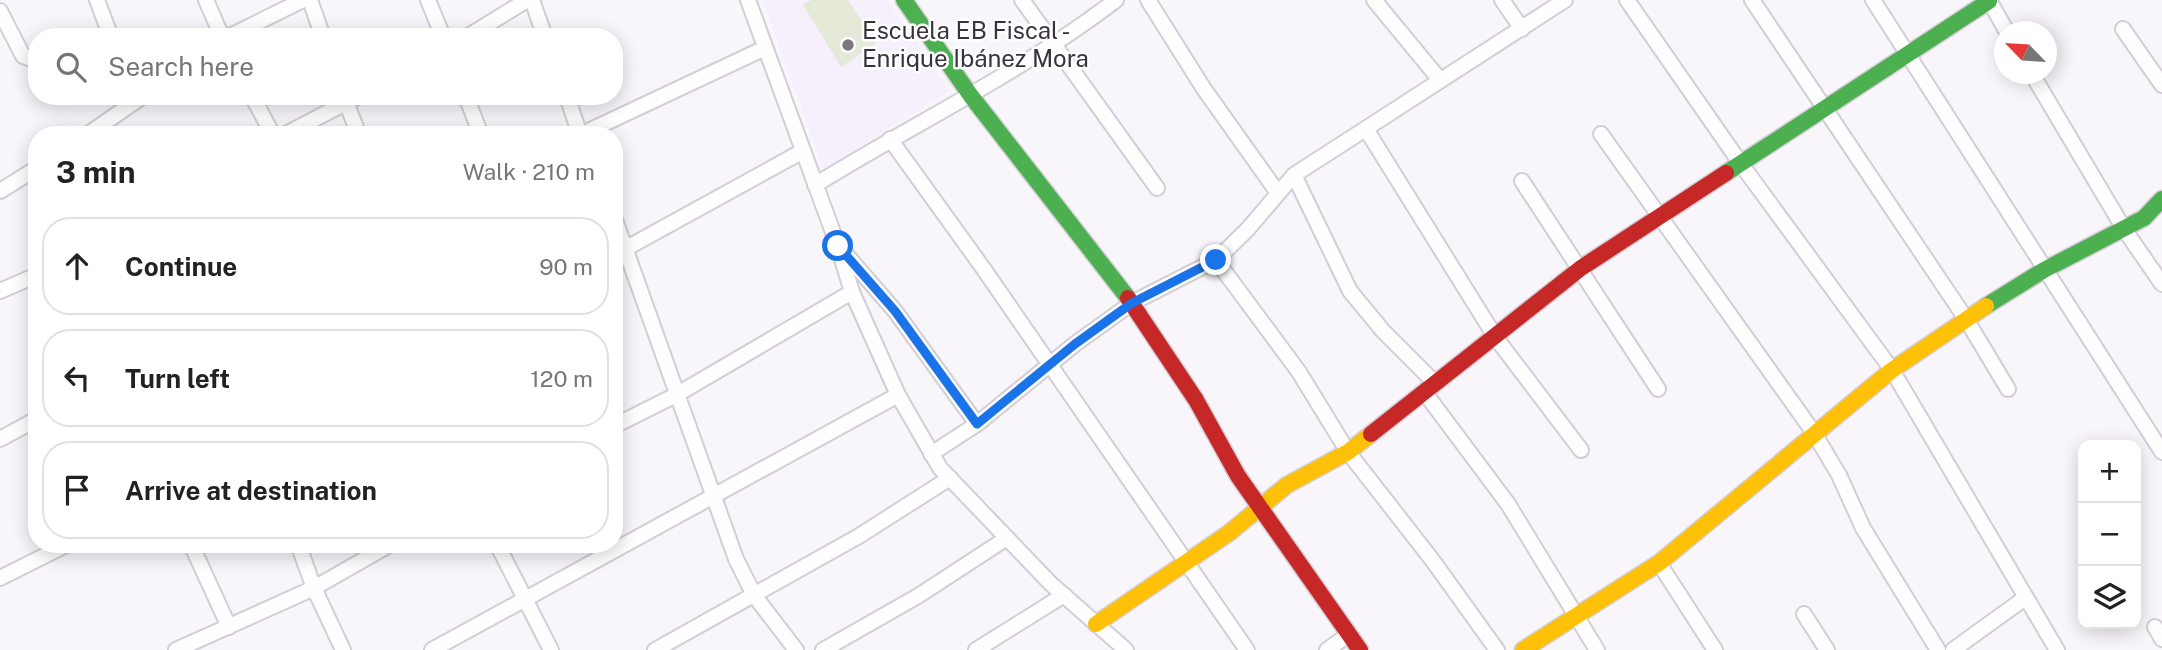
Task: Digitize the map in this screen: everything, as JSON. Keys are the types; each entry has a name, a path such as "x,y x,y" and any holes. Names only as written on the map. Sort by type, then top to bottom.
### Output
{"street":[{"path":"97,0 108,28"},
{"path":"206,0 218,28"},
{"path":"246,28 303,0"},
{"path":"310,0 320,28"},
{"path":"428,0 439,28"},
{"path":"482,28 530,0 541,28"},
{"path":"748,0 838,246 852,292 898,395 932,454 950,478 1063,595 1126,650"},
{"path":"904,0 971,96 1132,303 1261,510 1360,650"},
{"path":"1022,0 1157,188"},
{"path":"815,186 890,139 971,96 1054,44 1116,0"},
{"path":"1148,0 1204,89 1278,193"},
{"path":"1374,0 1440,80"},
{"path":"1502,0 1522,29"},
{"path":"932,454 977,424 1050,364 1132,303 1216,260 1247,230 1294,175 1565,0"},
{"path":"1627,0 1741,164 1892,370 2057,650"},
{"path":"1752,0 1966,318 2008,389"},
{"path":"1873,0 2162,452"},
{"path":"1096,624 1261,510 1272,496 1287,485 1348,452 1496,338 1581,268 1826,110 1989,0 2001,21"},
{"path":"0,11 23,56 28,58"},
{"path":"2123,29 2162,85"},
{"path":"599,126 765,48"},
{"path":"2038,84 2124,229 2162,284"},
{"path":"100,126 130,105"},
{"path":"258,105 268,126"},
{"path":"300,126 338,105"},
{"path":"352,105 357,126"},
{"path":"469,105 478,126"},
{"path":"570,105 577,126"},
{"path":"1366,129 1496,338 1581,450"},
{"path":"1601,134 1814,433 1839,475 1863,527 1938,650"},
{"path":"890,139 1050,364 1247,650"},
{"path":"623,251 803,151"},
{"path":"0,191 28,174"},
{"path":"1294,175 1350,291 1430,388 1508,504 1597,650"},
{"path":"1522,181 1658,389"},
{"path":"1523,650 1659,563 1892,370 1966,318 2044,270 2152,212 2162,199"},
{"path":"838,246 895,311 977,424"},
{"path":"623,257 736,559 754,595 796,650"},
{"path":"1216,260 1299,372 1348,452 1433,561 1497,650"},
{"path":"0,291 28,279"},
{"path":"623,422 676,395 852,292"},
{"path":"623,547 898,395"},
{"path":"0,439 28,424"},
{"path":"655,650 859,536 950,478"},
{"path":"823,650 918,596 1007,538"},
{"path":"0,578 50,553"},
{"path":"195,553 229,627"},
{"path":"301,553 314,588 343,650"},
{"path":"176,650 314,588 375,553"},
{"path":"501,553 551,650"},
{"path":"432,650 612,553"},
{"path":"1659,563 1715,650"},
{"path":"976,650 1063,595"},
{"path":"1952,650 2025,598"},
{"path":"1804,614 1827,650"},
{"path":"1327,650 1349,635"}],"shaded area":[{"name":"Escuela EB Fiscal - Enrique Ibánez Mora","path":"763,0 886,0 949,91 823,169"}],"green space":[{"path":"811,0 848,0 876,43 841,67 803,5"}],"traffic: fast":[{"path":"904,0 971,96 1128,298"},
{"path":"1726,173 1989,1"},
{"path":"1986,306 2044,270 2144,218 2162,199"}],"traffic: slow":[{"path":"1523,650 1659,563 1892,370 1986,306"},
{"path":"1096,624 1229,533 1287,485 1348,452 1371,434"}],"traffic: jam":[{"path":"1371,434 1581,268 1726,173"},
{"path":"1128,298 1196,400 1238,476 1360,650"}],"place":[{"name":"Escuela EB Fiscal - Enrique Ibánez Mora","path":"848,45"}],"route":[{"path":"838,246 895,311 977,424 1075,344 1132,303 1216,260"}]}
